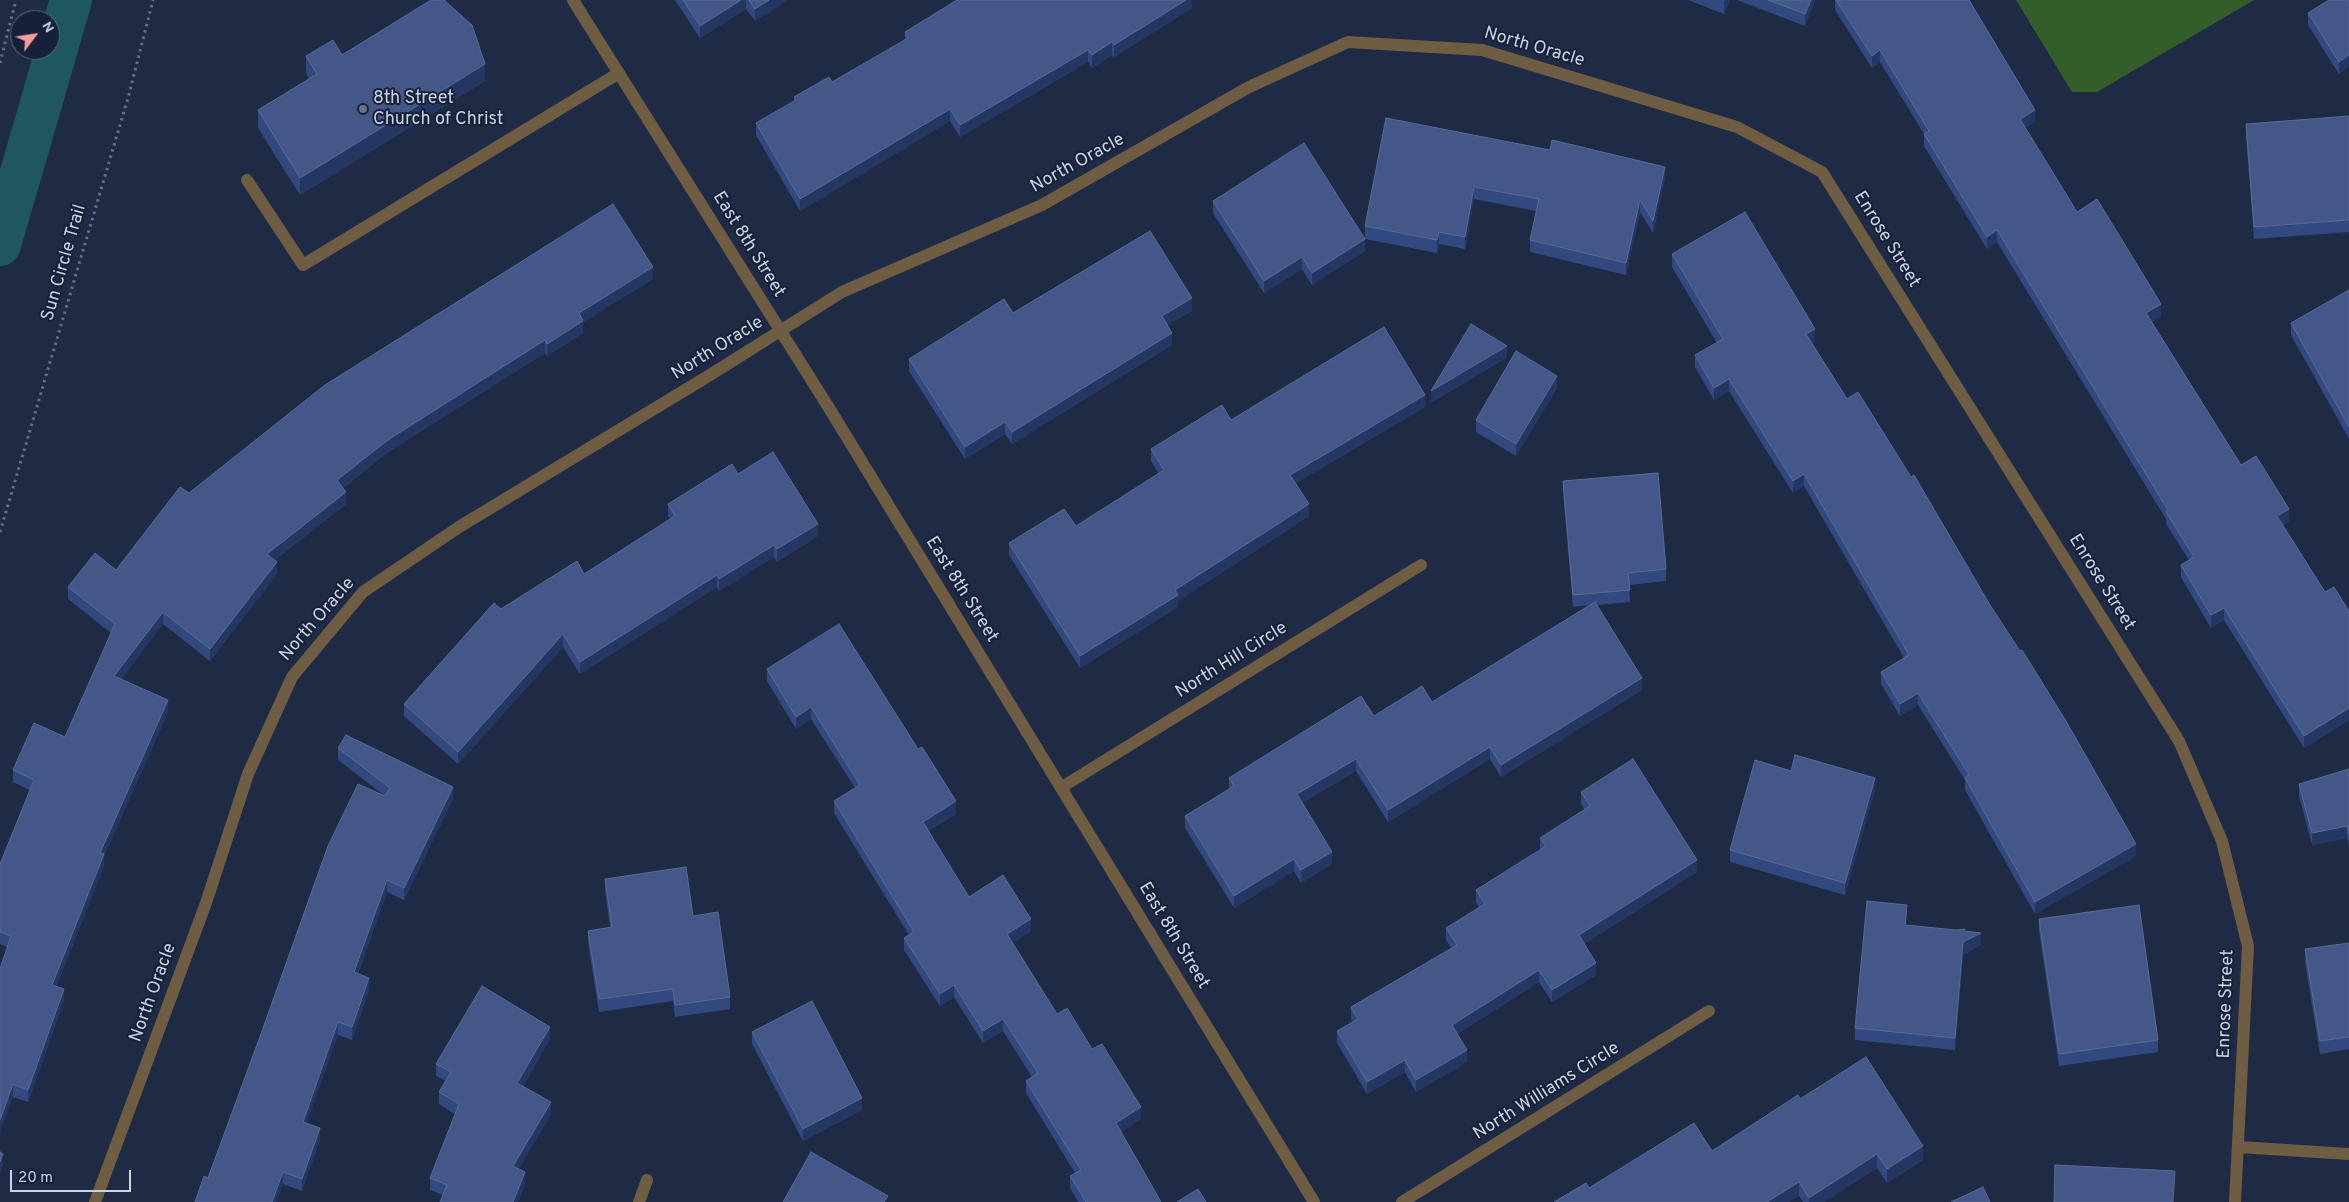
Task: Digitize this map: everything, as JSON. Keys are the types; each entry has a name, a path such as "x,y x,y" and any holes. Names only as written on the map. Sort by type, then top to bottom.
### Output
{"street":[{"name":"East 8th Street","path":"573,0 781,331 1062,787 1314,1202"},
{"name":"North Oracle","path":"95,1202 206,903 248,774 292,677 363,592 459,527 842,292 1042,205 1249,87 1348,42 1482,50 1737,126"},
{"path":"247,180 303,265 619,73"},
{"name":"Enrose Street","path":"1737,126 1822,172 2179,741 2222,841 2248,946 2235,1202"},
{"name":"North Hill Circle","path":"1062,787 1421,565"},
{"name":"North Williams Circle","path":"1402,1202 1709,1011"},
{"path":"2239,1147 2349,1154"},
{"path":"639,1202 647,1180"}],"path":[{"path":"0,63 16,0"},
{"name":"Sun Circle Trail","path":"0,532 128,98 152,0"}],"green space":[{"path":"2016,0 2254,0 2097,92 2072,92"}],"building":[{"name":"8th Street Church of Christ","path":"431,0 444,0 472,25 485,64 300,178 258,110 317,74 306,56 333,40 342,55"},
{"path":"683,0 741,0 700,26"},
{"path":"749,0 769,0 755,9"},
{"path":"957,0 1186,0 1114,45 1112,42 1092,55 1088,50 960,125 950,109 800,199 756,123 796,100 794,97 829,77 832,82 908,38 905,32"},
{"path":"1768,0 1811,0 1805,14"},
{"path":"1836,0 1969,0 2035,110 2020,119 2077,212 2097,199 2161,304 2146,313 2241,465 2256,456 2289,509 2277,516 2325,592 2334,587 2349,611 2349,708 2304,736 2224,608 2211,615 2181,565 2194,557 2166,512 2168,510 1997,230 1987,237 1924,134 1929,131 1880,50 1872,56"},
{"path":"2329,0 2349,0 2349,55 2339,62 2308,13"},
{"path":"2349,116 2349,220 2254,227 2246,124"},
{"path":"1386,118 1550,150 1552,140 1665,167 1653,221 1640,200 1626,263 1530,240 1539,199 1474,187 1465,237 1439,232 1437,240 1365,226"},
{"path":"1304,143 1365,239 1312,273 1302,257 1264,281 1213,201"},
{"path":"613,204 653,267 579,313 583,321 547,344 545,340 388,440 337,480 346,492 267,554 277,562 210,649 163,612 114,676 168,700 100,853 104,854 52,985 64,989 28,1090 13,1084 0,1120 0,969 11,936 0,932 0,864 34,780 13,770 34,723 65,737 115,624 68,587 95,553 116,570 180,487 189,493 325,385"},
{"path":"1745,212 1815,329 1806,334 1847,399 1858,392 1911,477 1914,475 1990,605 2020,651 2022,650 2066,721 2136,844 2035,902 1965,778 1969,775 1918,693 1900,704 1881,672 1909,655 1804,474 1793,481 1729,379 1714,388 1695,355 1723,339 1672,254"},
{"path":"1150,231 1192,298 1162,316 1172,333 1012,432 1005,422 965,447 909,359 1004,299 1013,313"},
{"path":"2349,290 2349,427 2291,323"},
{"path":"1471,324 1507,346 1431,391"},
{"path":"1384,327 1425,395 1290,475 1309,504 1175,590 1178,595 1080,656 1009,543 1064,509 1076,526 1164,470 1151,449 1222,405 1231,420"},
{"path":"1516,351 1557,376 1516,444 1476,420"},
{"path":"773,452 818,524 777,549 774,545 719,579 717,575 580,662 563,634 458,752 404,704 494,603 501,609 577,561 584,574 675,516 668,504 732,464 738,474"},
{"path":"1658,473 1666,569 1628,573 1630,590 1573,595 1563,481"},
{"path":"1595,602 1642,678 1501,765 1490,747 1388,810 1356,759 1297,794 1332,852 1301,870 1294,859 1234,896 1185,816 1234,786 1229,778 1361,696 1374,716 1422,686 1432,702"},
{"path":"839,624 918,749 922,747 956,801 923,822 969,897 1003,875 1031,919 1007,934 1057,1014 1067,1008 1092,1049 1102,1044 1141,1107 1116,1123 1161,1202 1086,1202 1070,1176 1081,1170 1026,1081 1038,1073 1003,1019 983,1031 954,985 940,994 904,938 914,932 834,801 860,785 811,707 796,717 767,669"},
{"path":"346,735 453,787 404,888 387,880 354,972 369,978 352,1027 338,1022 303,1122 320,1128 302,1179 283,1172 272,1202 195,1202 204,1176 208,1178 328,846 358,784 385,796 390,788 338,748"},
{"path":"1795,755 1875,778 1845,883 1730,850 1755,760 1791,771"},
{"path":"1633,759 1697,860 1579,935 1596,963 1552,990 1539,970 1452,1025 1467,1050 1416,1080 1405,1060 1367,1082 1337,1031 1358,1019 1351,1007 1457,945 1446,928 1485,904 1476,890 1546,846 1540,838 1590,806 1581,792"},
{"path":"2349,769 2349,834 2347,826 2312,833 2299,784"},
{"path":"686,867 693,916 718,912 730,997 675,1005 673,989 599,999 588,931 612,927 605,879"},
{"path":"1867,901 1907,905 1905,925 1956,930 1965,929 1964,931 1981,933 1963,942 1955,1038 1855,1028"},
{"path":"2139,905 2158,1040 2059,1054 2039,919"},
{"path":"2349,943 2349,1037 2320,1041 2305,949"},
{"path":"482,986 550,1027 517,1083 551,1102 513,1166 525,1172 513,1202 440,1202 447,1185 430,1178 459,1104 439,1092 451,1072 436,1064"},
{"path":"812,1001 862,1098 803,1129 752,1032"},
{"path":"1866,1057 1923,1146 1887,1169 1877,1154 1809,1198 1799,1182 1767,1202 1554,1202 1586,1183 1589,1188 1694,1123 1712,1151 1798,1095 1800,1099"},
{"path":"811,1152 888,1196 884,1202 783,1202"},
{"path":"2055,1165 2175,1171 2173,1202 2054,1202"},
{"path":"1983,1187 1990,1202 1951,1202"},
{"path":"1198,1189 1206,1202 1177,1202"}],"waterway":[{"path":"0,245 71,0"}],"place":[{"name":"8th Street Church of Christ","path":"363,109"}]}
